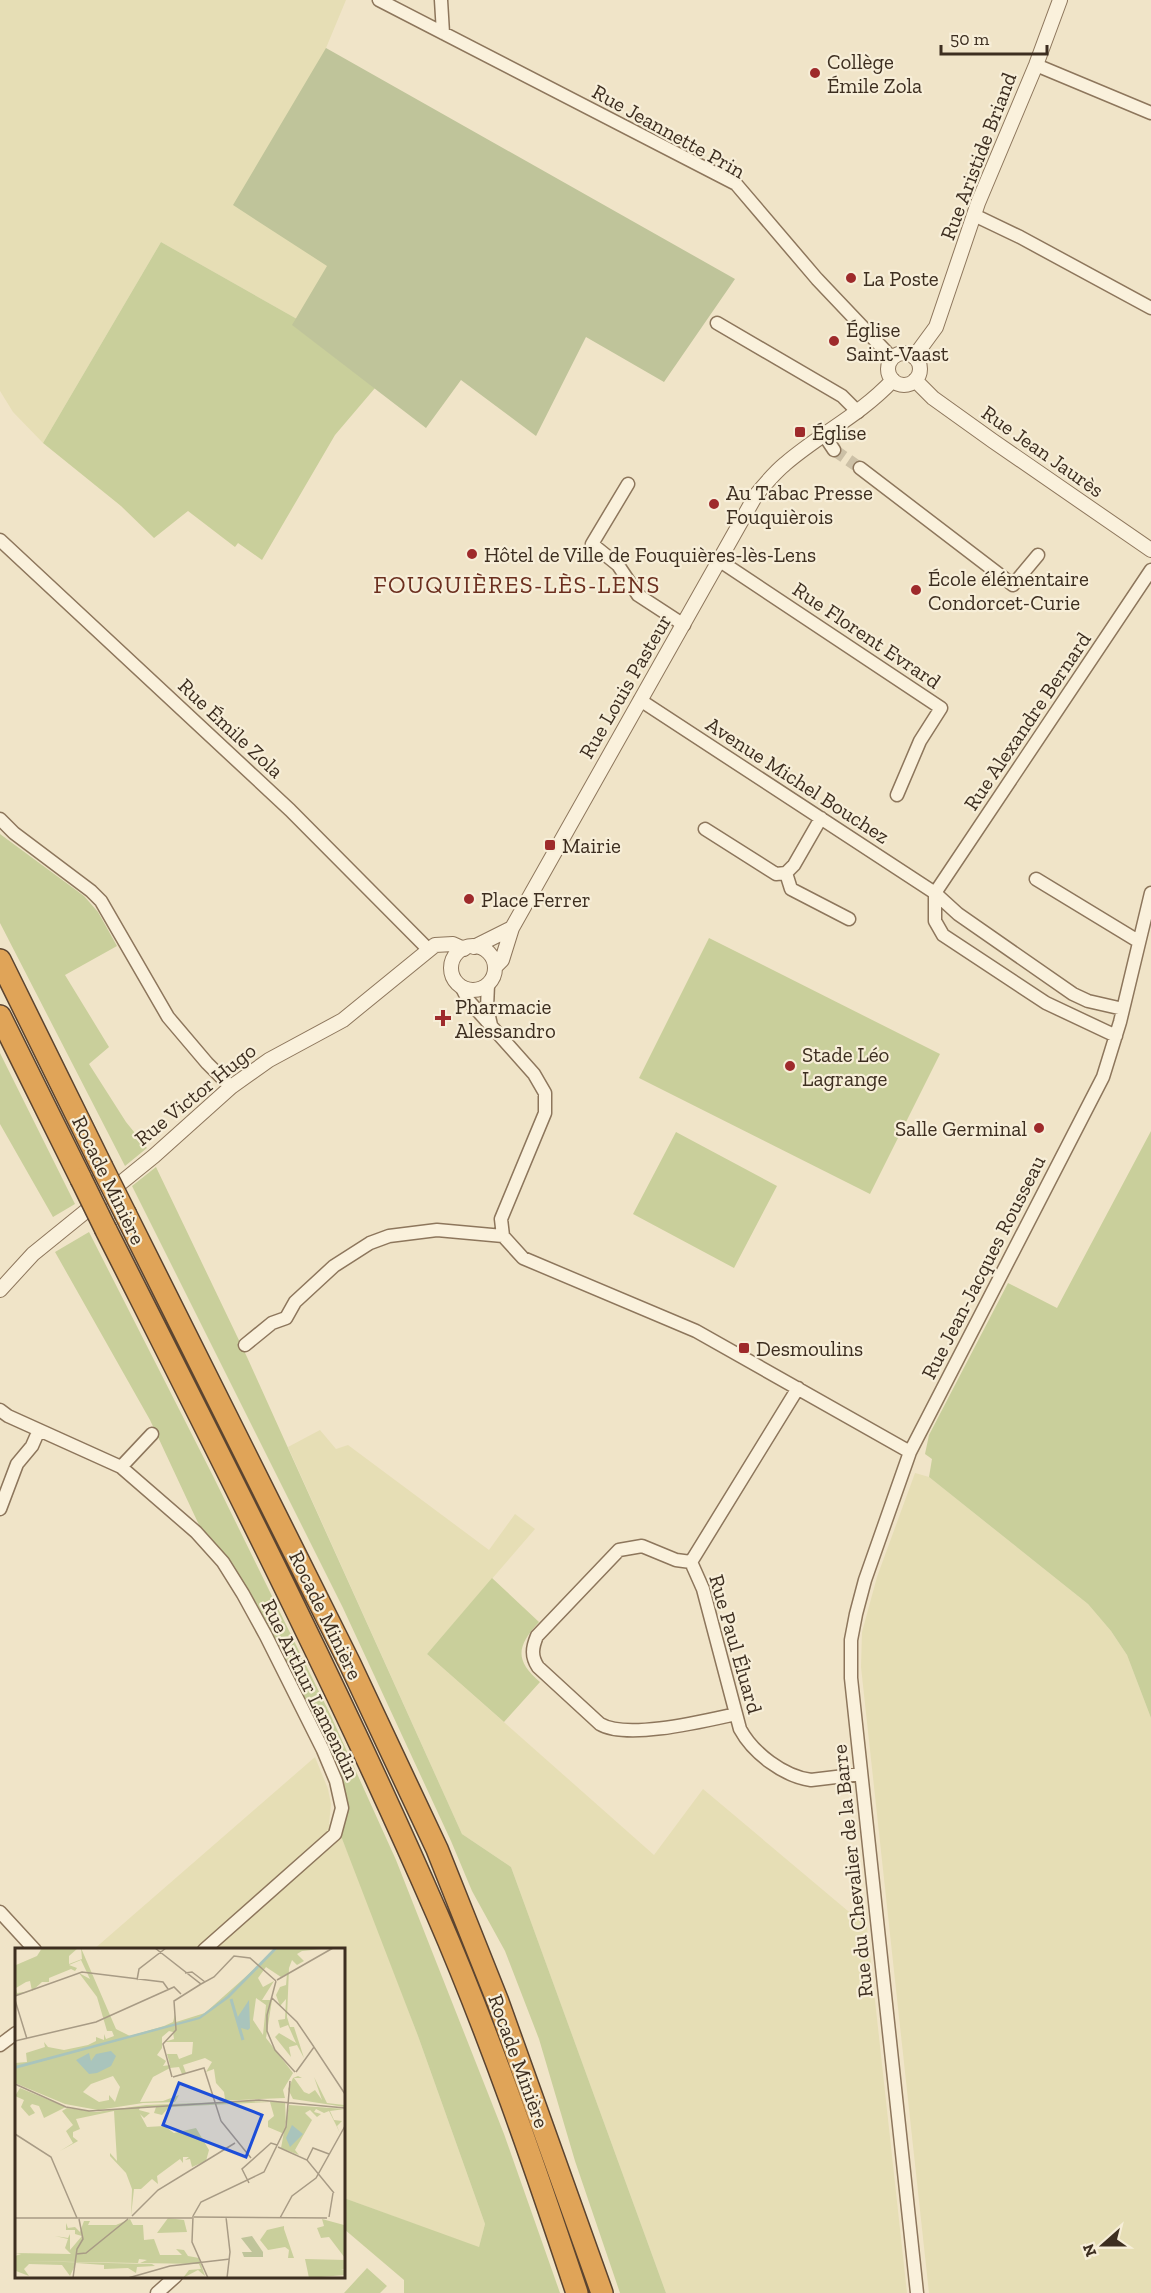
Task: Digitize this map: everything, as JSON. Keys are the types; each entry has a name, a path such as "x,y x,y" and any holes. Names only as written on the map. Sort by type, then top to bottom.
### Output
{"highway":[{"name":"Rocade Minière","path":"0,960 350,1664 437,1849 498,2002 602,2293"},
{"name":"Rocade Minière","path":"0,1016 227,1469 338,1698 438,1916 495,2064 577,2293"}],"street":[{"name":"Rue Jeannette Prin","path":"379,0 736,184 817,279 892,358"},
{"path":"441,0 443,33"},
{"name":"Rue Aristide Briand","path":"914,357 936,327 974,215 1036,65 1060,0"},
{"path":"1036,65 1151,113"},
{"path":"974,215 1020,237 1151,308"},
{"path":"717,323 842,396 858,412"},
{"path":"903,353 914,357 920,366 915,380 906,385 893,380 889,372 892,358 903,353"},
{"name":"Rue Louis Pasteur","path":"495,967 502,960 512,928 756,495 789,460 858,412 893,380"},
{"name":"Rue Jean Jaurès","path":"915,380 933,398 1151,550"},
{"path":"824,435 834,450"},
{"path":"860,468 1013,585 1038,555"},
{"path":"628,484 592,544 618,565 638,595 684,625"},
{"name":"Rue Émile Zola","path":"0,540 290,810 429,950"},
{"name":"Rue Florent Evrard","path":"720,561 940,708 920,741 897,795"},
{"name":"Rue Alexandre Bernard","path":"935,893 1151,570"},
{"name":"Avenue Michel Bouchez","path":"640,700 935,893 958,914 1073,994 1088,1001 1123,1009"},
{"path":"705,829 776,874 786,873 794,865 821,818"},
{"path":"0,819 14,833 101,901 168,1017 231,1087"},
{"path":"786,873 791,889 849,919"},
{"path":"1036,879 1138,940"},
{"path":"935,893 935,921 943,935 1046,1003 1116,1036"},
{"name":"Rue Jean-Jacques Rousseau","path":"909,1452 1103,1077 1116,1036 1151,893"},
{"path":"451,969 456,955 512,928"},
{"path":"461,986 475,990 488,984 495,967 490,955 480,948 435,945 429,950 451,969 468,1000 540,1082 545,1093 545,1113 501,1219 503,1236 524,1258 696,1332 909,1452"},
{"name":"Rue Victor Hugo","path":"0,1290 33,1254 154,1156 231,1087 269,1060 343,1020 429,950"},
{"path":"488,984 487,1008 491,1025"},
{"path":"245,1345 272,1323 286,1318 295,1302 334,1266 370,1243 389,1236 437,1230 503,1236"},
{"name":"Rue Paul Éluard","path":"798,1388 691,1562 703,1589 740,1729 748,1741 773,1763 794,1776 811,1780 861,1774"},
{"name":"Rue Arthur Lamendin","path":"0,1410 8,1416 121,1467 180,1517 223,1562 243,1594 323,1750 336,1781 342,1808 335,1834 206,1948"},
{"path":"0,1509 17,1464 32,1446 39,1430"},
{"path":"121,1467 152,1434"},
{"name":"Rue du Chevalier de la Barre","path":"909,1452 865,1580 851,1640 851,1678 917,2293"},
{"path":"691,1562 676,1560 642,1546 619,1550 537,1636 532,1648 532,1658 538,1667 608,1729 627,1731 688,1724 736,1714"},
{"path":"0,1912 32,1948"},
{"path":"0,2045 15,2033"},
{"path":"157,2293 175,2278"}],"shaded area":[{"path":"0,0 346,0 326,48 328,266 297,319 161,242 43,443 13,412 0,391"},
{"path":"320,1430 336,1449 348,1445 489,1550 515,1514 535,1529 427,1654 654,1855 703,1789 867,1927 907,2293 666,2293 511,1867 462,1834 288,1447"},
{"path":"915,1473 929,1477 1088,1604 1111,1631 1127,1655 1151,1718 1151,2293 929,2293 861,1667 862,1632 877,1577"},
{"path":"315,1757 328,1789 331,1804 329,1824 341,1836 359,1879 485,2224 479,2248 345,2198 345,1948 95,1948"}],"green space":[{"path":"326,48 735,279 664,382 586,337 536,436 461,380 426,428 292,325 327,266 233,205"},
{"path":"161,242 297,319 293,325 375,388 335,435 262,560 238,543 235,547 188,511 154,538 121,506 43,443"},
{"path":"0,834 84,896 98,912 117,946 65,975 109,1047 89,1064 126,1122 147,1148 125,1166 0,923"},
{"name":"Stade Léo Lagrange","path":"709,938 940,1054 870,1194 639,1078"},
{"path":"0,1053 75,1204 53,1217 0,1124"},
{"path":"1151,1131 1151,1718 1127,1655 1111,1631 1088,1604 929,1477 932,1459 925,1454 929,1435 1008,1283 1057,1308"},
{"path":"676,1132 777,1186 734,1268 633,1214"},
{"path":"156,1167 247,1357 462,1834 511,1867 666,2293 620,2293 575,2161 539,2039 505,1951 472,1891 343,1608 132,1186"},
{"path":"89,1232 331,1716 396,1860 504,2134 560,2293 404,2293 404,2280 345,2230 345,2198 479,2247 485,2224 418,2036 341,1836 346,1816 346,1799 228,1560 199,1525 150,1420 55,1252"},
{"path":"492,1578 539,1622 526,1638 522,1660 540,1682 504,1722 427,1654"},
{"path":"367,2268 387,2286 380,2293 344,2293"}],"tunnel":[{"path":"834,450 860,468"}],"place":[{"name":"Collège Émile Zola","path":"815,73"},
{"name":"La Poste","path":"851,278"},
{"name":"Église Saint-Vaast","path":"834,341"},
{"name":"Église","path":"800,432"},
{"name":"Au Tabac Presse Fouquièrois","path":"714,504"},
{"name":"Hôtel de Ville de Fouquières-lès-Lens","path":"472,554"},
{"name":"École élémentaire Condorcet-Curie","path":"916,590"},
{"name":"Mairie","path":"550,845"},
{"name":"Place Ferrer","path":"469,899"},
{"name":"Pharmacie Alessandro","path":"443,1018"},
{"name":"Stade Léo Lagrange","path":"790,1066"},
{"name":"Salle Germinal","path":"1039,1128"},
{"name":"Desmoulins","path":"744,1348"}],"district":[{"name":"FOUQUIÈRES-LÈS-LENS","path":"517,584"}]}
